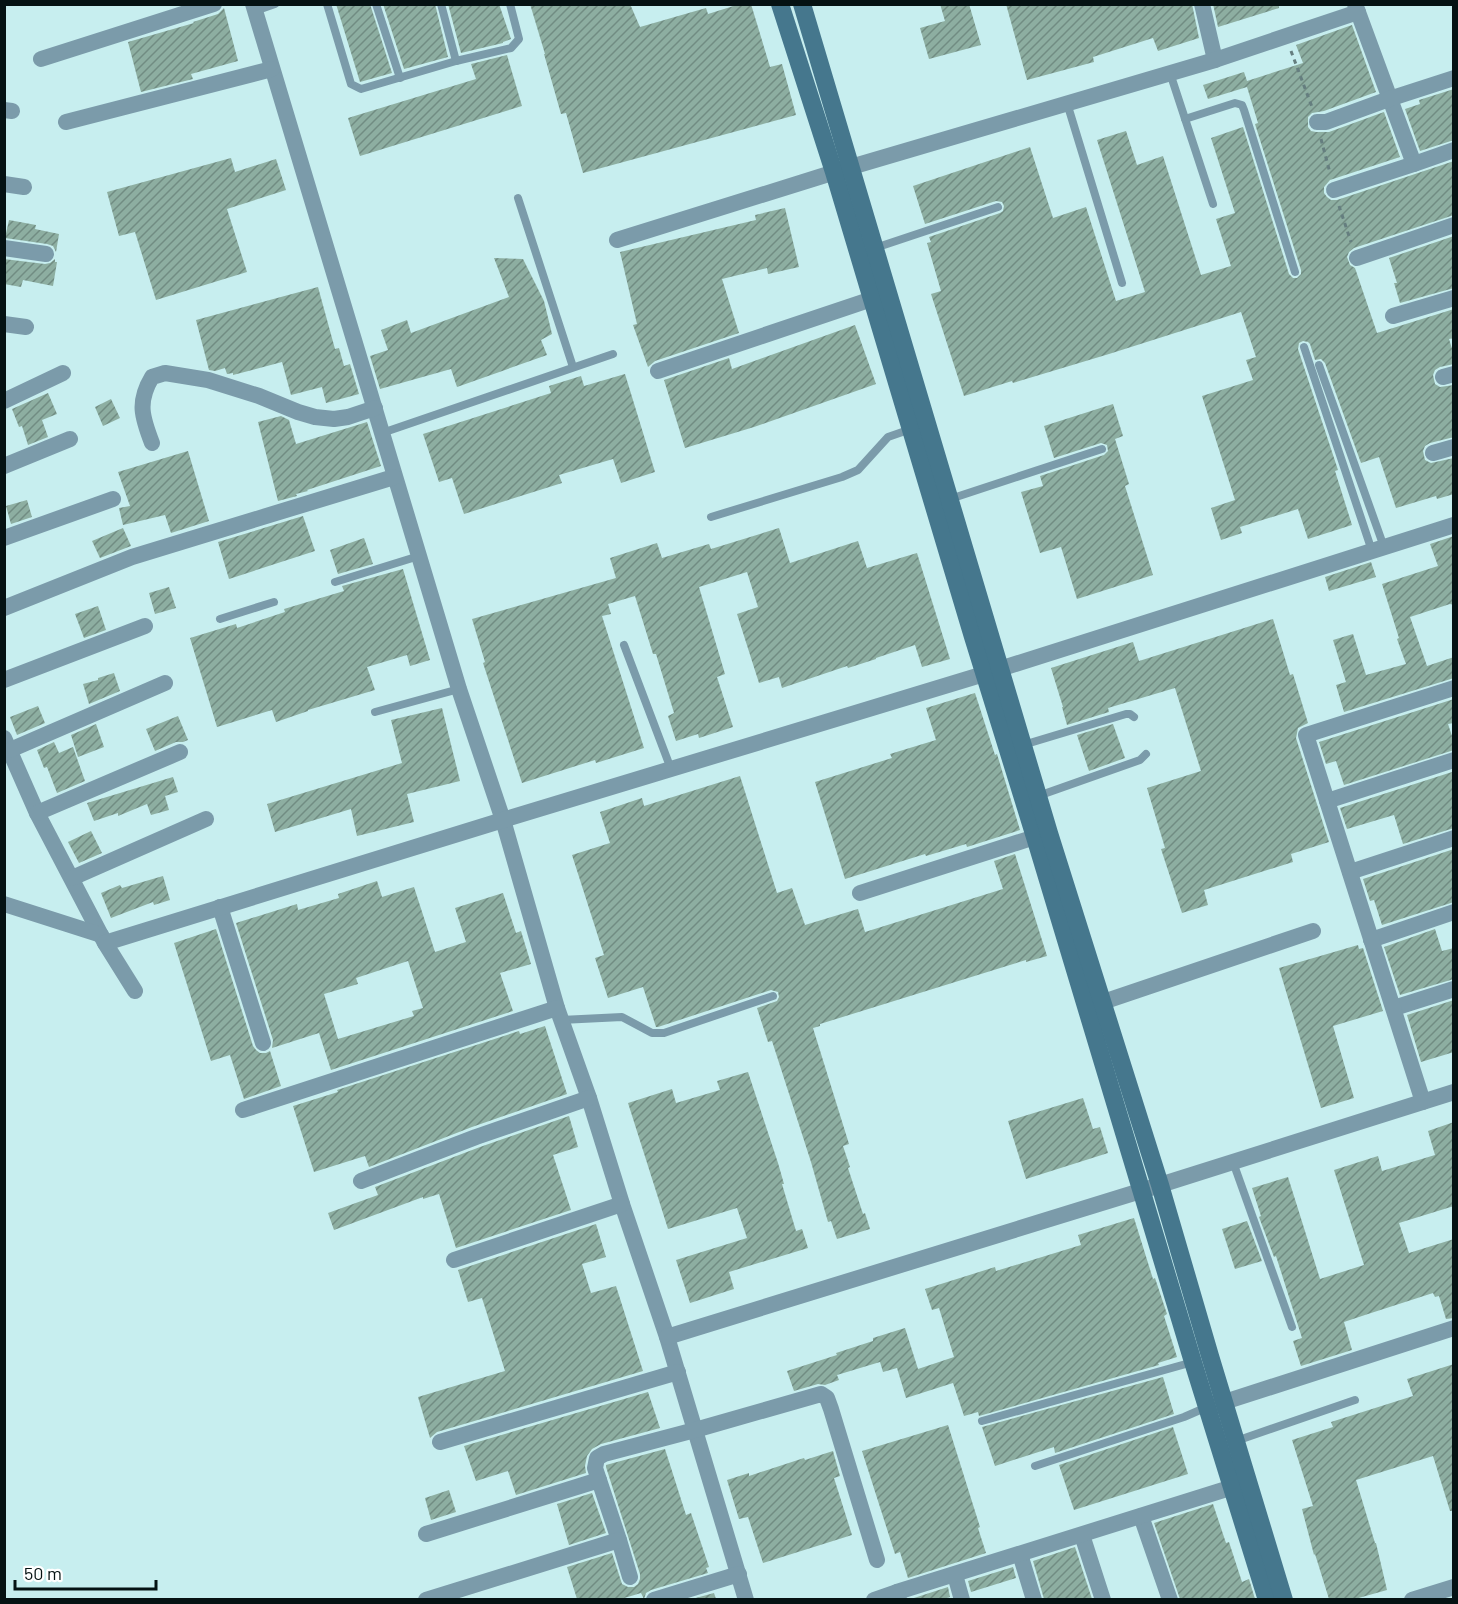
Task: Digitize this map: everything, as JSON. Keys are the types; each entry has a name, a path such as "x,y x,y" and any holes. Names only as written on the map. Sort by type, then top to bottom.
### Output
{"street":[{"path":"41,59 214,4"},
{"path":"780,4 796,54 875,248 950,499 1035,837 1193,1362 1236,1441 1284,1599"},
{"path":"802,4 815,49 872,299 910,429 992,671 1023,745 1160,1185 1216,1405 1233,1487 1267,1599"},
{"path":"1202,4 1215,60"},
{"path":"254,8 459,689 503,820 559,1014 589,1098 621,1204 667,1337 746,1599"},
{"path":"617,240 843,169 1215,60 1286,36 1356,8 1414,164"},
{"path":"796,54 815,49"},
{"path":"66,123 272,69"},
{"path":"1317,122 1334,120 1454,78"},
{"path":"1334,190 1454,150"},
{"path":"4,184 24,187"},
{"path":"1357,258 1454,225"},
{"path":"4,248 46,254"},
{"path":"1393,316 1454,298"},
{"path":"658,371 872,299"},
{"path":"4,324 26,327"},
{"path":"4,400 63,373"},
{"path":"152,443 142,417 142,400 145,388 152,377 165,373 208,380 315,417 334,419 348,417 375,408"},
{"path":"4,466 70,439"},
{"path":"1433,453 1454,447"},
{"path":"4,608 132,557 394,477"},
{"path":"4,538 113,499"},
{"path":"4,904 103,939 220,907 992,671 1454,525"},
{"path":"4,680 146,626"},
{"path":"135,991 103,939 37,813 7,744 165,683"},
{"path":"1423,1102 1306,735 1454,688"},
{"path":"37,813 180,752"},
{"path":"1327,801 1454,760"},
{"path":"72,878 206,819"},
{"path":"860,893 1035,837"},
{"path":"1350,872 1454,838"},
{"path":"220,907 262,1043"},
{"path":"1371,940 1454,912"},
{"path":"1103,1002 1313,931"},
{"path":"1394,1008 1454,989"},
{"path":"243,1110 559,1014"},
{"path":"667,1337 1454,1092"},
{"path":"361,1181 476,1137 589,1098"},
{"path":"454,1260 621,1204"},
{"path":"1216,1405 1454,1328"},
{"path":"440,1442 678,1372"},
{"path":"630,1577 595,1468 597,1458 604,1454 821,1395 827,1398 877,1560"},
{"path":"426,1534 599,1480"},
{"path":"874,1599 898,1596 955,1575 1233,1487"},
{"path":"1141,1516 1170,1599"},
{"path":"1082,1535 1103,1599"},
{"path":"426,1599 619,1540"},
{"path":"1020,1554 1034,1599"},
{"path":"654,1599 739,1574"},
{"path":"955,1575 962,1599"},
{"path":"1412,1599 1454,1587"}],"lane":[{"path":"254,8 275,4"},
{"path":"327,4 351,84 361,89 456,61 511,48 519,39 510,4"},
{"path":"376,4 399,78"},
{"path":"441,4 456,61"},
{"path":"1170,73 1213,204"},
{"path":"1067,103 1122,283"},
{"path":"1185,119 1235,103 1242,105 1295,272"},
{"path":"518,198 573,367"},
{"path":"875,248 998,207"},
{"path":"1304,346 1378,549"},
{"path":"382,433 613,354"},
{"path":"1319,365 1378,549"},
{"path":"711,517 858,470 888,436 910,429"},
{"path":"950,499 1102,449"},
{"path":"335,582 419,556"},
{"path":"220,619 274,602"},
{"path":"624,645 671,769"},
{"path":"375,712 459,689"},
{"path":"1023,745 1126,714 1134,717"},
{"path":"1038,796 1140,760 1146,754"},
{"path":"559,1014 622,1017 652,1033 664,1033 773,996"},
{"path":"1233,1162 1292,1327"},
{"path":"982,1421 1193,1362"},
{"path":"1236,1441 1356,1400"},
{"path":"1035,1466 1216,1405"}],"path":[{"path":"1286,36 1317,122"}],"building":[{"path":"336,4 370,4 392,73 360,82"},
{"path":"383,4 435,4 448,57 404,69"},
{"path":"448,4 499,4 511,39 461,53"},
{"path":"530,4 630,4 640,27 706,8 708,14 740,4 751,4 770,67 782,64 796,115 583,173 566,113 561,114"},
{"path":"940,4 969,4 981,45 929,59 920,28 945,21"},
{"path":"1006,4 1192,4 1199,38 1158,51 1153,38 1093,57 1094,62 1027,80"},
{"path":"1213,4 1279,4 1279,8 1218,27"},
{"path":"224,8 238,61 191,74 193,79 141,92 128,42 194,23 218,14"},
{"path":"1352,25 1376,92 1324,111 1312,113 1308,117 1308,127 1311,131 1329,132 1384,112 1400,157 1330,180 1324,187 1327,197 1337,200 1454,161 1454,215 1354,248 1347,257 1350,265 1355,268 1377,333 1454,309 1454,338 1449,339 1454,364 1440,367 1433,375 1435,384 1440,387 1454,385 1454,437 1430,443 1423,451 1425,460 1431,463 1454,458 1454,494 1437,499 1436,496 1396,508 1379,457 1361,463 1325,363 1321,359 1315,360 1310,344 1303,341 1299,343 1298,349 1338,470 1335,471 1352,525 1308,539 1298,509 1240,527 1242,533 1221,540 1211,508 1235,500 1202,396 1253,380 1246,360 1256,357 1241,312 1109,354 964,396 931,294 941,291 927,243 931,242 929,237 1000,213 1004,206 1002,202 996,201 925,224 913,186 1030,147 1053,218 1086,207 1116,301 1145,292 1097,140 1126,131 1137,165 1163,156 1201,275 1231,266 1216,219 1235,213 1211,138 1243,127 1289,274 1297,278 1301,270 1255,124 1258,123 1247,87 1208,99 1203,85 1244,72 1247,81 1303,63 1296,45"},
{"path":"507,55 522,106 360,156 348,118 476,79 471,64"},
{"path":"1454,89 1454,140 1420,151 1405,109 1420,104 1419,100"},
{"path":"231,158 235,172 276,159 286,190 227,209 247,272 156,300 135,232 119,236 107,192"},
{"path":"785,208 799,267 768,274 767,268 722,279 739,333 655,361 648,367 633,325 637,324 620,252 756,220 755,215"},
{"path":"9,220 36,225 35,229 59,234 56,252 53,246 47,244 5,238"},
{"path":"1454,236 1454,288 1400,303 1394,283 1397,283 1389,258"},
{"path":"494,258 523,259 544,301 552,334 541,340 547,355 457,387 451,369 380,389 370,356 388,350 381,330 407,320 411,333 509,297"},
{"path":"4,259 45,264 55,259 57,262 53,286 23,280 21,287 4,284"},
{"path":"318,287 335,349 339,348 344,366 350,364 359,394 326,403 322,387 291,395 282,362 233,375 233,373 227,374 225,368 209,370 196,320"},
{"path":"855,325 876,384 754,427 685,448 664,380 729,358 732,369"},
{"path":"625,374 655,472 621,483 613,459 559,475 562,483 464,514 452,478 439,482 423,434 551,393 549,386 581,376 584,386"},
{"path":"48,393 57,414 42,420 48,437 28,445 22,426 19,427 12,409"},
{"path":"111,399 120,418 103,426 95,407"},
{"path":"1113,404 1123,436 1115,439 1129,484 1125,486 1153,575 1077,599 1061,547 1040,553 1021,492 1043,486 1040,476 1104,455 1108,451 1107,445 1101,443 1054,458 1044,426"},
{"path":"281,416 289,420 296,444 367,422 381,466 278,501 258,422"},
{"path":"188,451 209,521 171,533 165,515 123,525 119,508 130,506 118,472"},
{"path":"27,500 32,517 11,524 6,506"},
{"path":"303,516 315,551 229,579 218,542"},
{"path":"123,528 131,546 100,558 92,541"},
{"path":"779,528 790,563 858,541 867,568 917,553 950,659 922,667 915,645 782,688 779,677 759,683 737,614 758,607 747,572 699,587 725,674 717,677 733,727 699,738 698,734 676,741 668,716 674,713 635,596 608,604 611,614 602,616 644,748 596,763 595,760 522,783 483,663 485,662 472,619 616,578 610,558 657,543 662,558 709,544 711,549"},
{"path":"1454,536 1454,605 1450,604 1410,617 1427,666 1454,657 1454,678 1344,712 1336,685 1346,682 1333,640 1353,634 1366,675 1406,664 1382,584 1438,566 1430,544"},
{"path":"364,538 373,564 338,574 330,550"},
{"path":"1371,562 1376,577 1329,591 1325,577"},
{"path":"403,569 430,660 410,666 407,655 367,667 375,690 276,722 272,710 217,727 190,638 236,624 237,628 285,612 284,609 344,591 342,586"},
{"path":"169,587 176,608 155,614 149,593"},
{"path":"98,606 106,630 84,638 75,614"},
{"path":"1273,619 1308,723 1298,728 1296,738 1329,842 1291,854 1293,862 1204,890 1208,905 1182,913 1161,849 1165,848 1147,788 1201,771 1175,688 1108,708 1109,712 1067,725 1051,668 1133,642 1139,661"},
{"path":"114,673 120,691 89,704 83,684"},
{"path":"975,693 995,755 997,754 1020,830 967,847 966,844 926,856 925,854 845,879 815,782 892,758 890,754 936,740 926,708"},
{"path":"1454,699 1454,723 1448,724 1454,750 1344,785 1336,761 1326,764 1319,742"},
{"path":"38,706 45,723 17,735 10,717"},
{"path":"442,708 460,781 407,794 414,822 357,836 351,809 275,832 267,804 402,763 391,720"},
{"path":"178,716 188,740 176,742 155,751 146,729"},
{"path":"96,724 104,747 78,757 71,735"},
{"path":"1113,724 1125,758 1089,771 1077,735"},
{"path":"54,742 59,753 73,747 85,781 57,793 47,767 44,768 37,750"},
{"path":"1452,772 1454,776 1454,828 1403,844 1394,815 1347,829 1340,808"},
{"path":"740,776 777,893 792,888 805,925 858,909 865,932 1003,889 994,861 1015,854 1047,956 1026,962 1026,960 813,1028 849,1144 843,1146 850,1167 848,1168 870,1229 837,1239 831,1221 828,1222 772,1041 768,1042 757,1008 777,1001 778,992 771,990 658,1027 656,1027 643,987 608,998 595,958 604,955 572,855 610,843 600,812 642,798 644,806"},
{"path":"173,777 178,792 165,796 169,810 151,815 147,804 118,816 118,813 94,821 87,803"},
{"path":"91,831 102,853 79,863 68,842"},
{"path":"1454,849 1454,902 1382,925 1374,900 1370,901 1363,879"},
{"path":"163,876 170,900 154,905 153,902 111,918 101,893 120,885 122,888"},
{"path":"377,881 382,897 414,887 435,952 466,942 455,908 503,893 516,933 521,931 531,964 500,973 513,1011 331,1070 319,1033 272,1048 273,1040 236,923 297,904 298,910 339,898 338,894","holes":["408,961 423,1008 412,1011 414,1016 338,1039 324,994 358,984 356,978"]},
{"path":"216,929 253,1046 260,1053 270,1051 281,1086 244,1099 230,1055 211,1061 174,943"},
{"path":"1435,929 1442,951 1454,948 1454,979 1400,995 1384,947"},
{"path":"1358,945 1359,949 1363,948 1383,1011 1333,1026 1354,1098 1321,1108 1279,968"},
{"path":"1454,1000 1454,1052 1421,1062 1407,1015"},
{"path":"545,1026 567,1094 472,1127 369,1167 365,1156 314,1172 293,1106 519,1031 520,1034"},
{"path":"748,1072 778,1163 796,1231 802,1229 808,1248 729,1272 734,1289 690,1303 676,1260 747,1238 737,1208 668,1229 628,1103 672,1089 676,1103 720,1090 717,1081"},
{"path":"1083,1098 1093,1129 1100,1127 1108,1153 1026,1179 1008,1121"},
{"path":"569,1116 578,1147 553,1155 571,1210 456,1248 439,1194 423,1199 423,1197 334,1230 328,1213 378,1195 375,1187"},
{"path":"1454,1122 1454,1206 1399,1223 1409,1253 1454,1239 1454,1318 1446,1319 1439,1296 1435,1297 1433,1293 1344,1322 1352,1350 1301,1366 1293,1341 1302,1338 1276,1256 1274,1257 1259,1217 1261,1216 1252,1188 1288,1177 1320,1279 1364,1265 1334,1170 1378,1156 1382,1171 1435,1155 1428,1131"},
{"path":"1134,1218 1153,1279 1155,1278 1167,1314 1164,1316 1177,1357 1158,1363 1159,1365 979,1416 978,1412 964,1416 953,1383 906,1398 897,1368 883,1372 880,1362 837,1375 839,1380 825,1385 818,1384 794,1391 787,1371 837,1355 836,1353 873,1341 873,1338 905,1328 918,1369 954,1357 939,1308 932,1310 925,1289 995,1267 996,1271 1081,1245 1078,1235"},
{"path":"1247,1221 1262,1261 1235,1269 1222,1229"},
{"path":"596,1224 606,1257 582,1264 591,1293 616,1286 643,1371 437,1432 430,1438 418,1397 505,1371 482,1298 468,1302 458,1270"},
{"path":"1454,1364 1454,1511 1450,1511 1433,1456 1356,1480 1376,1543 1387,1590 1355,1599 1329,1599 1302,1509 1313,1506 1292,1440 1333,1427 1331,1422 1413,1396 1407,1379"},
{"path":"1163,1377 1174,1414 1055,1453 1054,1447 995,1466 982,1427"},
{"path":"648,1392 660,1428 601,1444 592,1449 587,1456 586,1473 516,1495 508,1471 476,1481 464,1446"},
{"path":"948,1425 986,1553 908,1578 900,1552 895,1554 862,1451"},
{"path":"1173,1427 1188,1474 1074,1510 1059,1465"},
{"path":"665,1449 686,1515 691,1513 709,1567 706,1568 708,1573 651,1590 646,1593 644,1599 641,1593 621,1599 577,1599 567,1567 612,1553 622,1584 634,1587 638,1584 640,1574 606,1465"},
{"path":"833,1451 840,1476 834,1478 852,1535 763,1563 748,1517 739,1519 727,1480 749,1473 749,1476"},
{"path":"449,1490 456,1512 431,1520 425,1498"},
{"path":"592,1493 606,1533 569,1545 557,1504"},
{"path":"1213,1504 1242,1582 1249,1579 1255,1599 1180,1599 1154,1523"},
{"path":"1075,1547 1092,1599 1044,1599 1033,1561"},
{"path":"1013,1567 1016,1578 971,1592 968,1581"},
{"path":"948,1587 950,1597 944,1599 914,1598"},
{"path":"714,1593 716,1599 692,1599"}]}
